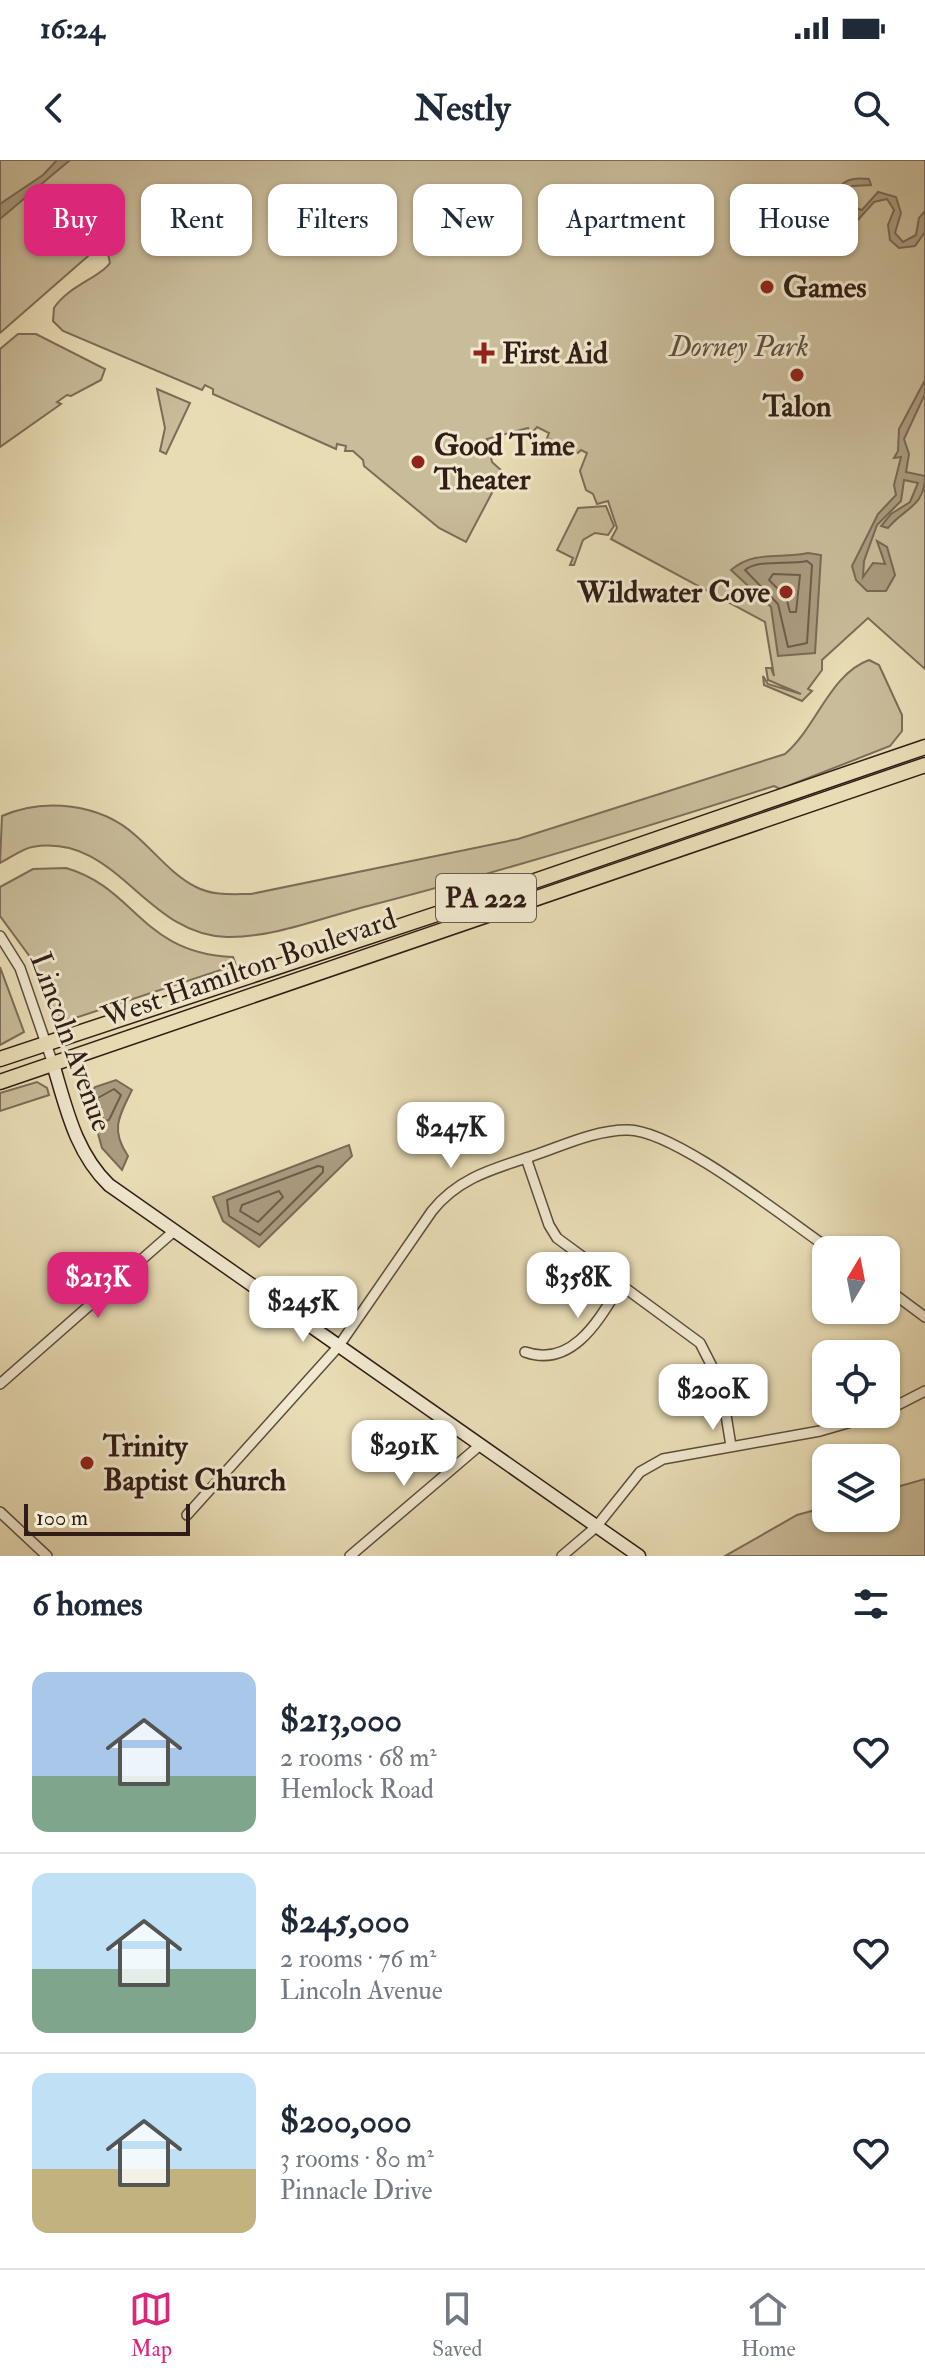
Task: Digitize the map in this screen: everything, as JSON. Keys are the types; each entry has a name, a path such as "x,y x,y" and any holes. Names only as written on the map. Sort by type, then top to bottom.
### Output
{"main road":[{"name":"West Hamilton Boulevard","path":"0,1059 488,897 925,747"},
{"name":"West Hamilton Boulevard","path":"0,1082 925,765"}],"street":[{"name":"Lincoln Avenue","path":"0,936 20,968 80,1146 92,1167 109,1185 639,1556"},
{"path":"187,1515 338,1347 443,1198 470,1178 612,1131 644,1131 660,1136 812,1237"},
{"path":"526,1158 549,1225 557,1238 700,1343 721,1384 731,1446"},
{"path":"0,1384 173,1232"},
{"path":"525,1352 550,1356 573,1345 597,1322 621,1284"},
{"path":"900,1298 925,1317"},
{"path":"900,1404 925,1391"},
{"path":"562,1556 596,1527 629,1483 652,1464 674,1455 830,1428"},
{"path":"350,1556 479,1446"},
{"path":"0,1512 47,1556"}],"green space":[{"name":"Dorney Park","path":"0,160 925,160 925,669 868,618 822,660 822,670 808,689 812,691 802,701 764,685 763,676 768,684 801,694 768,680 766,668 771,668 774,676 765,622 611,539 617,528 608,501 597,504 593,494 586,490 580,471 587,453 581,450 578,453 547,438 549,433 537,427 531,434 528,428 487,439 492,462 503,472 466,542 439,528 364,466 363,460 353,451 345,451 346,446 337,444 336,449 213,394 213,389 205,385 202,390 63,331 53,321 54,308 60,300 106,268 110,263 108,256 125,256 125,184 24,184 24,256 88,256 0,333"},
{"path":"18,334 36,334 105,369 101,380 71,396 67,395 57,402 61,404 0,447 0,349"},
{"path":"157,389 190,403 166,454 160,451 165,428"},
{"path":"606,506 614,526 608,535 595,533 583,540 574,565 570,565 573,558 557,550 578,508"},
{"path":"869,660 879,665 902,715 902,731 890,746 780,789 774,786 521,864 280,931 227,937 198,932 173,920 87,854 61,846 32,847 0,863 2,816 18,810 54,805 106,816 135,835 187,882 209,892 223,894 251,894 518,839 785,754 806,730 833,689 855,667"},
{"path":"66,868 90,877 158,932 178,944 202,953 233,957 236,965 69,1020 61,1018 57,1011 53,1013 36,965 0,916 0,887 33,869"},
{"path":"0,967 24,1032 0,1045"},
{"path":"37,1082 47,1088 49,1095 0,1111 0,1093"},
{"path":"925,1479 925,1556 725,1556 797,1515 812,1511 812,1532 900,1532 900,1486"}],"water":[{"path":"57,160 70,160 42,184 30,184"},
{"path":"853,179 869,179 871,185 843,184"},
{"path":"24,188 24,199 0,219 0,204"},
{"path":"878,192 896,197 901,213 895,233 903,242 916,235 919,218 925,211 925,232 915,246 899,248 890,240 888,225 894,210 887,199 874,202 858,220 858,209 862,210"},
{"path":"925,380 925,394 904,439 909,454 906,472 925,476 924,486 918,501 888,528 881,526 891,514 910,502 918,483 904,480 901,501 877,525 864,561 863,577 873,563 885,564 877,541 887,547 895,575 886,591 867,591 856,580 852,566 878,514 896,495 894,485 901,457 894,458 898,451 899,429"},
{"name":"Wildwater Cove","path":"808,553 821,555 815,653 778,656 771,607 731,570 758,557"},
{"path":"116,1080 132,1090 118,1123 119,1138 128,1156 122,1170 102,1148 88,1098 95,1087"},
{"path":"349,1145 352,1156 259,1247 223,1221 213,1197"}],"place":[{"name":"Games","path":"767,287"},
{"name":"First Aid","path":"484,353"},
{"name":"Talon","path":"797,375"},
{"name":"Good Time Theater","path":"418,462"},
{"name":"Wildwater Cove","path":"786,592"},
{"name":"Trinity Baptist Church","path":"87,1463"}]}
